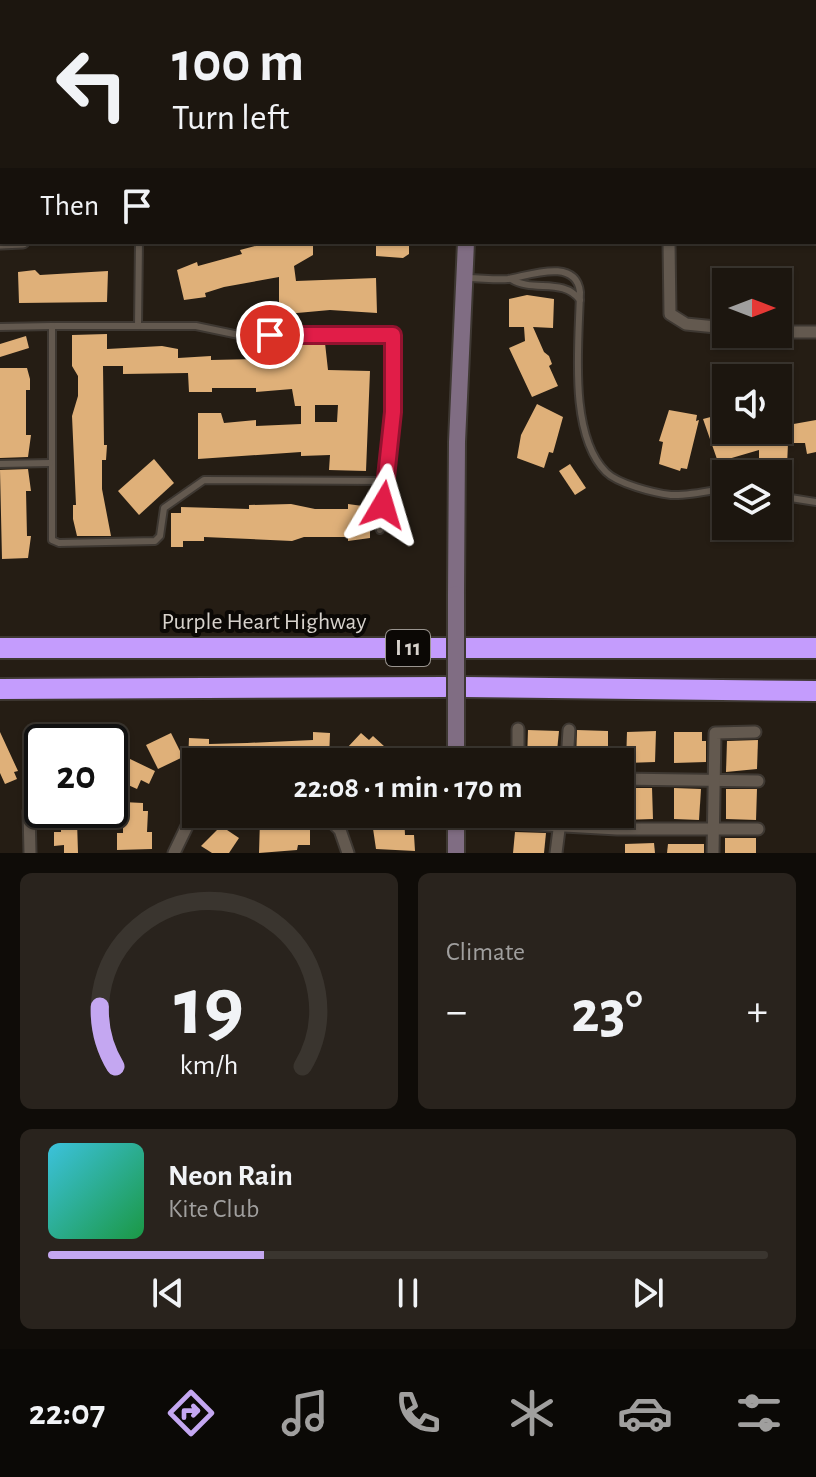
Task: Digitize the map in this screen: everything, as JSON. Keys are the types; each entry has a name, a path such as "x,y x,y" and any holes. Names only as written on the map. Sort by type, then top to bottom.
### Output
{"highway":[{"name":"Purple Heart Highway","path":"0,648 816,648"},
{"name":"I 11","path":"0,689 454,687 816,691"}],"main road":[{"path":"456,748 457,442 466,244"},
{"path":"456,828 456,853"}],"street":[{"path":"669,244 667,305 673,318 686,324 712,327"},
{"path":"792,332 816,332"},
{"path":"518,729 518,748"},
{"path":"568,748 569,730"},
{"path":"713,853 715,733 755,732"},
{"path":"634,779 758,781"},
{"path":"634,825 713,830 758,829"},
{"path":"29,828 30,853"},
{"path":"174,853 190,828"},
{"path":"338,828 348,853"},
{"path":"556,853 559,828"}],"lane":[{"path":"138,326 139,244"},
{"path":"511,279 525,272 566,273 575,279 580,300 578,390 593,455 610,476 660,493 680,495 712,490"},
{"path":"548,272 548,286"},
{"path":"466,278 511,279 525,286 566,287 580,300"},
{"path":"52,326 49,533 59,543 155,541 160,536 164,508 204,480 387,481"},
{"path":"0,327 196,326 239,335 393,335 393,412 380,530"},
{"path":"0,464 50,463"},
{"path":"792,498 816,502"}],"building":[{"path":"263,244 313,244 313,255 294,266 296,281 376,278 377,313 330,310 286,314 287,310 279,309 279,277 224,287 205,293 206,297 184,300 177,270 197,262 198,266 242,254 240,250"},
{"path":"376,244 409,244 409,254 403,258 376,256"},
{"path":"35,270 40,275 108,271 107,302 19,303 18,272"},
{"path":"527,295 554,299 553,328 533,327 544,352 549,356 552,364 549,366 558,386 532,397 509,348 525,341 524,327 509,327 509,299"},
{"path":"107,334 107,349 162,346 178,349 178,358 211,356 211,360 256,359 256,355 291,358 291,343 325,343 328,370 370,371 366,471 329,470 330,455 301,456 301,452 198,459 198,413 221,413 224,423 256,420 256,426 301,424 301,406 295,406 292,389 256,392 256,388 212,388 212,392 189,392 188,373 123,374 123,366 103,366 104,445 107,445 106,460 102,460 102,489 111,536 77,536 73,519 73,505 76,505 72,416 78,396 78,376 72,366 72,335","holes":["315,405 338,405 337,422 315,422"]},
{"path":"26,336 29,348 0,357 0,344"},
{"path":"0,368 27,368 30,390 26,390 26,435 31,435 28,457 0,458"},
{"path":"537,404 563,417 553,453 549,452 544,468 517,458 521,435"},
{"path":"669,410 697,415 696,421 699,420 687,469 681,468 680,471 659,464 663,442 659,441"},
{"path":"712,417 712,444 788,444 787,460 759,460 759,450 717,460 703,419"},
{"path":"816,420 816,452 807,454 805,443 792,443 792,424"},
{"path":"154,459 174,483 139,515 118,491"},
{"path":"570,464 586,488 575,495 559,471"},
{"path":"28,469 31,491 26,491 27,536 31,536 28,558 2,559 0,470"},
{"path":"291,504 315,509 348,509 348,504 370,507 370,538 348,541 348,537 304,537 292,541 204,537 204,541 183,541 183,547 171,547 171,513 181,513 181,507 249,509 249,505"},
{"path":"528,730 559,731 557,748 527,748"},
{"path":"577,730 608,731 608,748 576,748"},
{"path":"656,731 655,762 634,763 634,748 626,748 627,732"},
{"path":"0,732 18,771 14,772 17,779 5,784 0,773"},
{"path":"313,732 330,733 329,748 189,748 189,738 209,739 209,744 313,740"},
{"path":"674,732 702,732 702,741 706,741 706,762 674,763"},
{"path":"171,733 182,757 158,769 146,745"},
{"path":"361,733 369,740 373,736 385,747 384,748 347,748"},
{"path":"758,740 757,769 726,772 727,741"},
{"path":"128,758 155,771 149,784 141,780 137,789 128,785"},
{"path":"634,788 652,788 653,819 634,820"},
{"path":"674,788 701,789 699,820 674,819"},
{"path":"726,789 757,789 756,820 726,819"},
{"path":"128,802 143,803 143,811 148,811 147,832 152,832 152,849 117,850 117,833 123,833 123,828 128,828"},
{"path":"61,828 77,828 78,853 64,853 64,845 54,846 54,832 61,832"},
{"path":"219,828 239,838 229,853 212,853 201,846"},
{"path":"260,828 310,829 310,845 298,845 297,850 259,853"},
{"path":"373,828 405,828 405,835 414,835 415,851 376,849"},
{"path":"515,832 546,833 544,853 513,853"},
{"path":"725,838 756,838 756,853 725,853"},
{"path":"654,843 655,853 625,853 625,844"},
{"path":"668,844 704,844 704,853 667,853"}],"route":[{"path":"270,335 393,335 393,412 383,505"}]}
